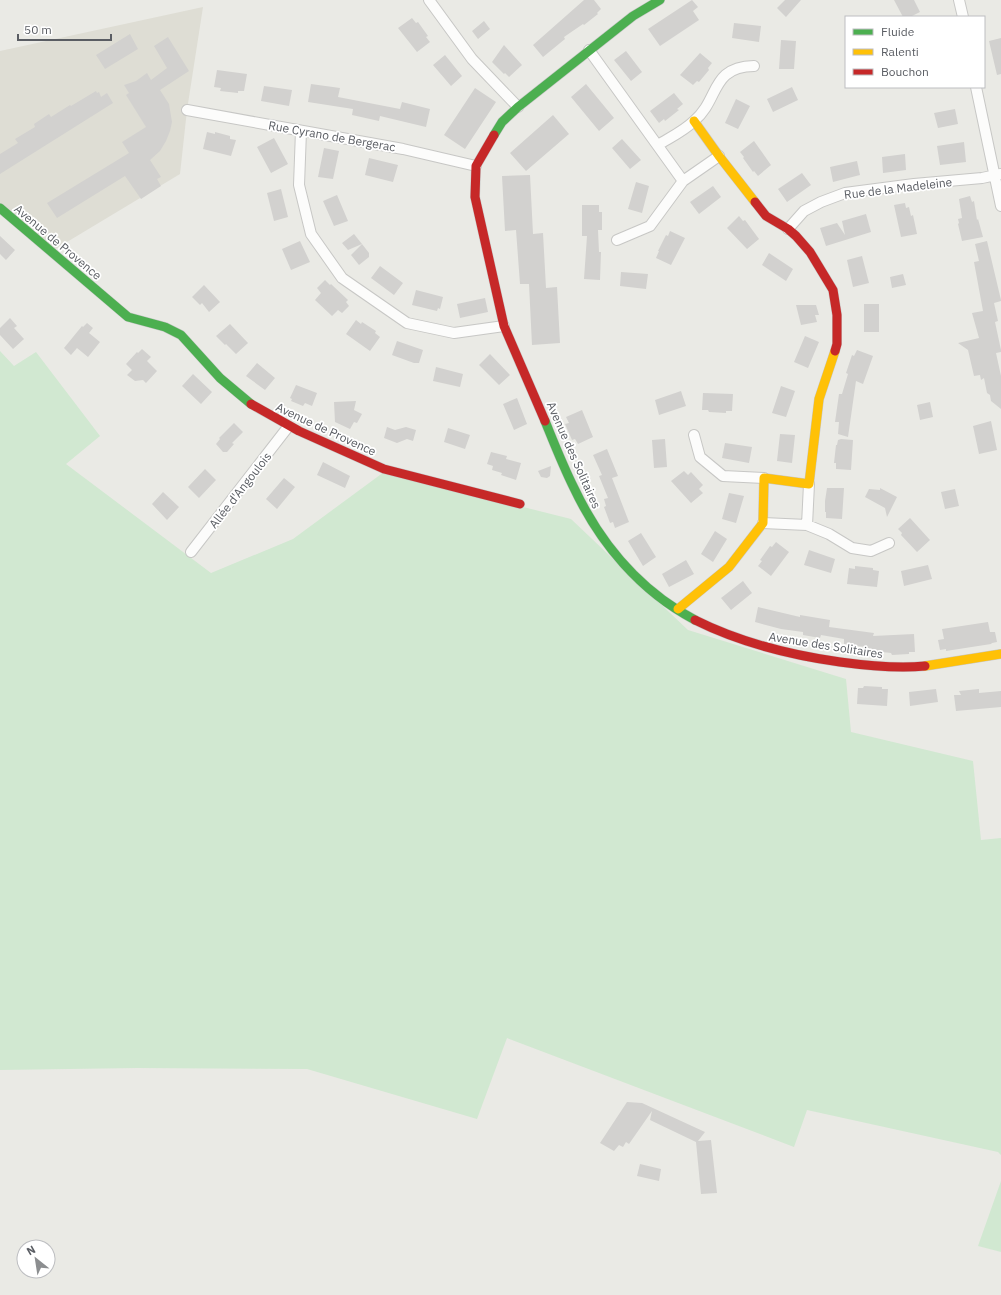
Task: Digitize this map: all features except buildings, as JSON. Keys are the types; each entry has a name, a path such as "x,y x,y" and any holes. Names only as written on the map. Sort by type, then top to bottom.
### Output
{"street":[{"path":"429,0 472,58 518,107"},
{"path":"476,166 502,122 518,107 633,16 660,0"},
{"path":"959,0 963,16"},
{"path":"589,50 683,180"},
{"path":"658,145 694,121 709,102 717,83 728,72 742,66 754,66"},
{"path":"976,88 998,175 1001,206"},
{"name":"Rue Cyrano de Bergerac","path":"187,110 403,149 476,166"},
{"path":"694,121 719,156 732,170 766,216 788,229 810,252 833,290 837,315 836,344 819,399 809,484 807,525"},
{"path":"301,130 299,185 311,234 342,278 407,323 454,333 504,326"},
{"path":"617,240 650,226 683,180 719,156"},
{"name":"Avenue des Solitaires","path":"476,166 474,197 504,326 573,487 592,524 629,570 654,592 678,609 708,627 761,647 808,657 865,666 916,667 1001,654"},
{"name":"Rue de la Madeleine","path":"788,229 804,211 820,202 844,193 998,175"},
{"name":"Avenue de Provence","path":"0,208 128,317 137,322 163,326 178,333 210,368 231,388 264,413 288,427 365,462 384,469 520,504"},
{"name":"Allée d'Angoulois","path":"191,552 288,427"},
{"path":"694,435 700,457 723,476 764,478 809,484"},
{"path":"678,609 729,567 763,523 764,478"},
{"path":"763,523 807,525 829,534 852,548 871,551 889,543"}],"shaded area":[{"path":"203,7 187,110 180,174 52,251 0,208 0,51"}],"green space":[{"path":"0,351 14,366 36,352 100,436 66,464 211,573 293,539 384,472 571,519 688,630 846,679 851,732 973,761 981,840 1001,838 1001,1155 998,1152 807,1110 794,1147 507,1038 477,1119 307,1069 137,1068 0,1070"},
{"path":"1001,1181 1001,1252 978,1246"}],"traffic: fast":[{"path":"494,135 502,122 518,107 633,16 660,0"},
{"path":"0,208 128,317 165,327 181,335 220,378 251,404"},
{"path":"545,421 562,463 584,508 609,546 639,580 675,608 695,620"}],"traffic: slow":[{"path":"694,121 755,202"},
{"path":"678,609 729,567 763,523 764,478 809,484 819,399 835,351"},
{"path":"925,666 1001,654"}],"traffic: jam":[{"path":"494,135 476,166 475,197 504,326 545,421"},
{"path":"755,202 766,216 788,229 796,236 810,252 833,290 837,315 837,344 835,351"},
{"path":"251,404 299,431 384,469 520,504"},
{"path":"695,620 748,642 803,656 872,666 925,666"}]}
